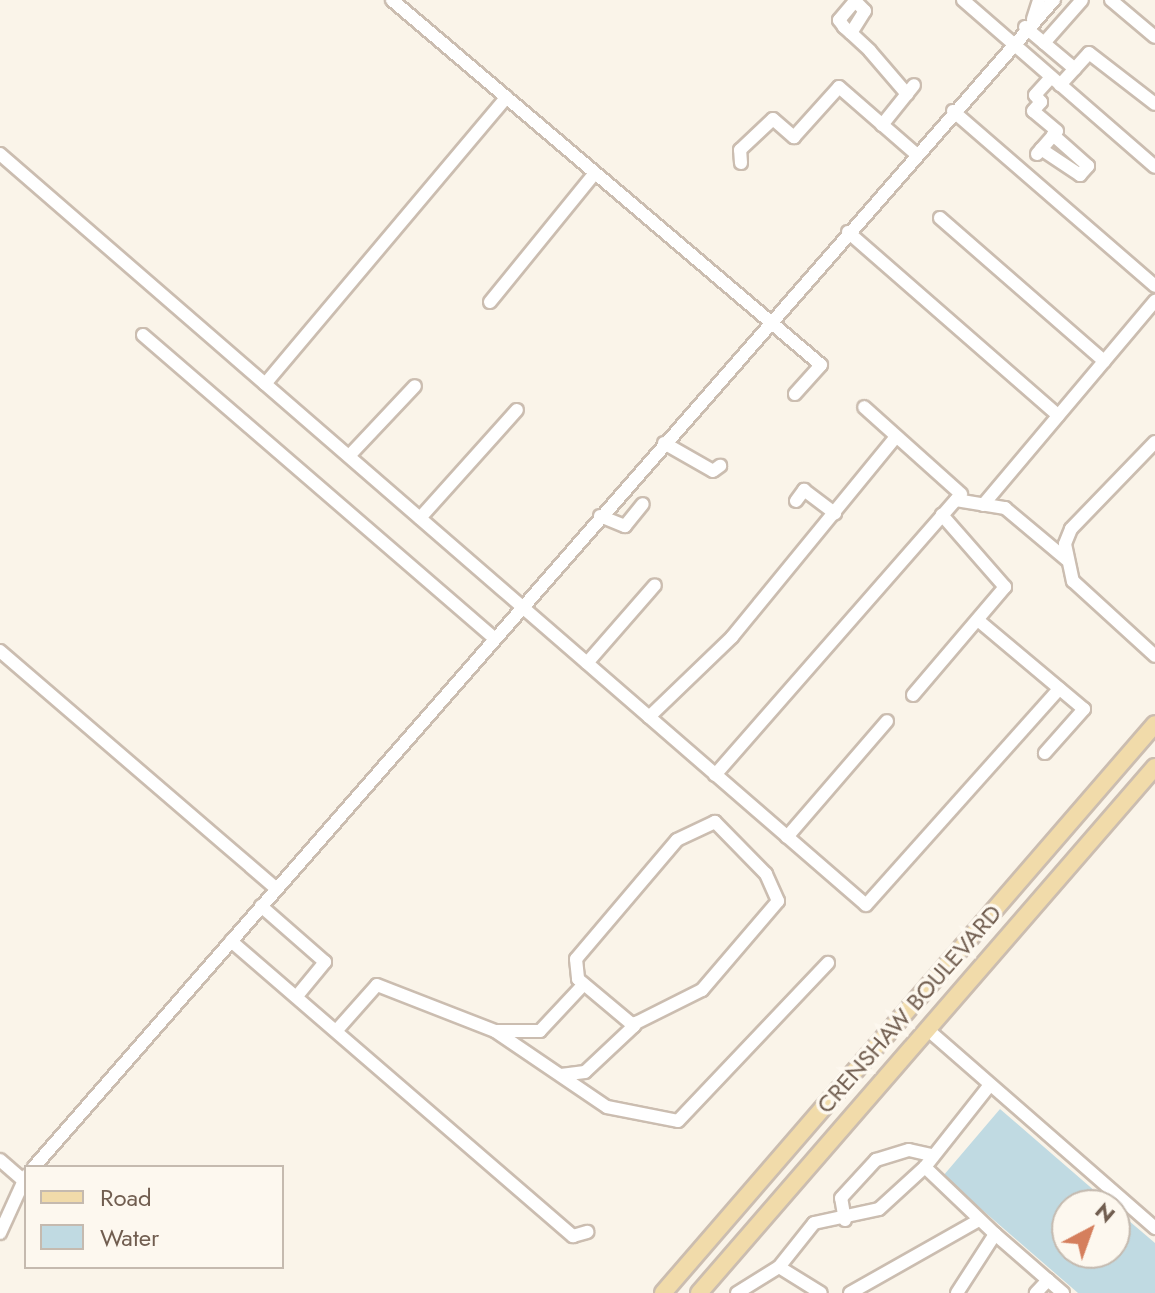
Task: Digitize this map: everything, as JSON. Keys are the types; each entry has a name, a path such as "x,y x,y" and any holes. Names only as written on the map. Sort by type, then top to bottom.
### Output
{"main road":[{"name":"CRENSHAW BOULEVARD","path":"663,1293 1155,724"},
{"name":"CRENSHAW BOULEVARD","path":"707,1291 927,1029 1155,767"}],"lane":[{"path":"392,0 821,365 795,394"},
{"path":"963,0 1155,167"},
{"path":"1029,23 1039,0"},
{"path":"36,1165 1029,23 1054,0"},
{"path":"1044,43 1082,0"},
{"path":"1111,0 1155,37"},
{"path":"1029,23 1044,43 1075,69"},
{"path":"851,33 910,90 882,125"},
{"path":"1053,135 1088,166 1080,175 1039,151 1053,135 1057,131 1033,111 1055,81 1075,69 1089,53 1155,104"},
{"path":"741,163 740,150 773,119 794,137 839,87 916,154"},
{"path":"265,384 507,97"},
{"path":"953,111 1155,286"},
{"path":"0,154 787,837 871,904 1059,689"},
{"path":"490,302 595,173"},
{"path":"940,218 1104,361"},
{"path":"848,232 1058,415"},
{"path":"983,505 1155,301"},
{"path":"143,335 494,638"},
{"path":"349,456 415,386"},
{"path":"715,775 961,494 893,440 864,407"},
{"path":"420,518 517,410"},
{"path":"649,717 684,675 732,637 893,440"},
{"path":"1155,442 1071,529 1066,559 1073,581 1155,656"},
{"path":"664,443 713,471 720,466"},
{"path":"796,501 804,490 835,513"},
{"path":"956,500 1005,508 1066,559"},
{"path":"600,516 625,526 643,504"},
{"path":"913,695 1005,587 942,515"},
{"path":"587,663 655,585"},
{"path":"979,621 1084,709 1045,753"},
{"path":"0,651 276,888"},
{"path":"787,837 887,721"},
{"path":"561,1075 585,1072 634,1026 702,990 778,901 766,874 715,822 677,840 576,959 584,984 634,1026"},
{"path":"261,906 325,962 297,996"},
{"path":"231,941 573,1236 587,1232"},
{"path":"337,1030 377,985 495,1031 607,1107 678,1121 828,963"},
{"path":"495,1031 540,1031 584,984"},
{"path":"927,1029 1155,1228"},
{"path":"737,1293 779,1267 814,1223 845,1220 879,1209 927,1161 989,1086"},
{"path":"845,1220 847,1192 876,1160 909,1150 927,1161 979,1220 1063,1293"},
{"path":"0,1160 24,1178 0,1233"},
{"path":"850,1293 979,1220"},
{"path":"957,1293 995,1234"},
{"path":"779,1267 821,1293"},
{"path":"1036,1293 1048,1280"}],"water":[{"path":"1000,1109 1092,1189 1051,1189 1051,1269 1131,1269 1131,1223 1155,1243 1155,1293 1078,1293 943,1176"}]}
